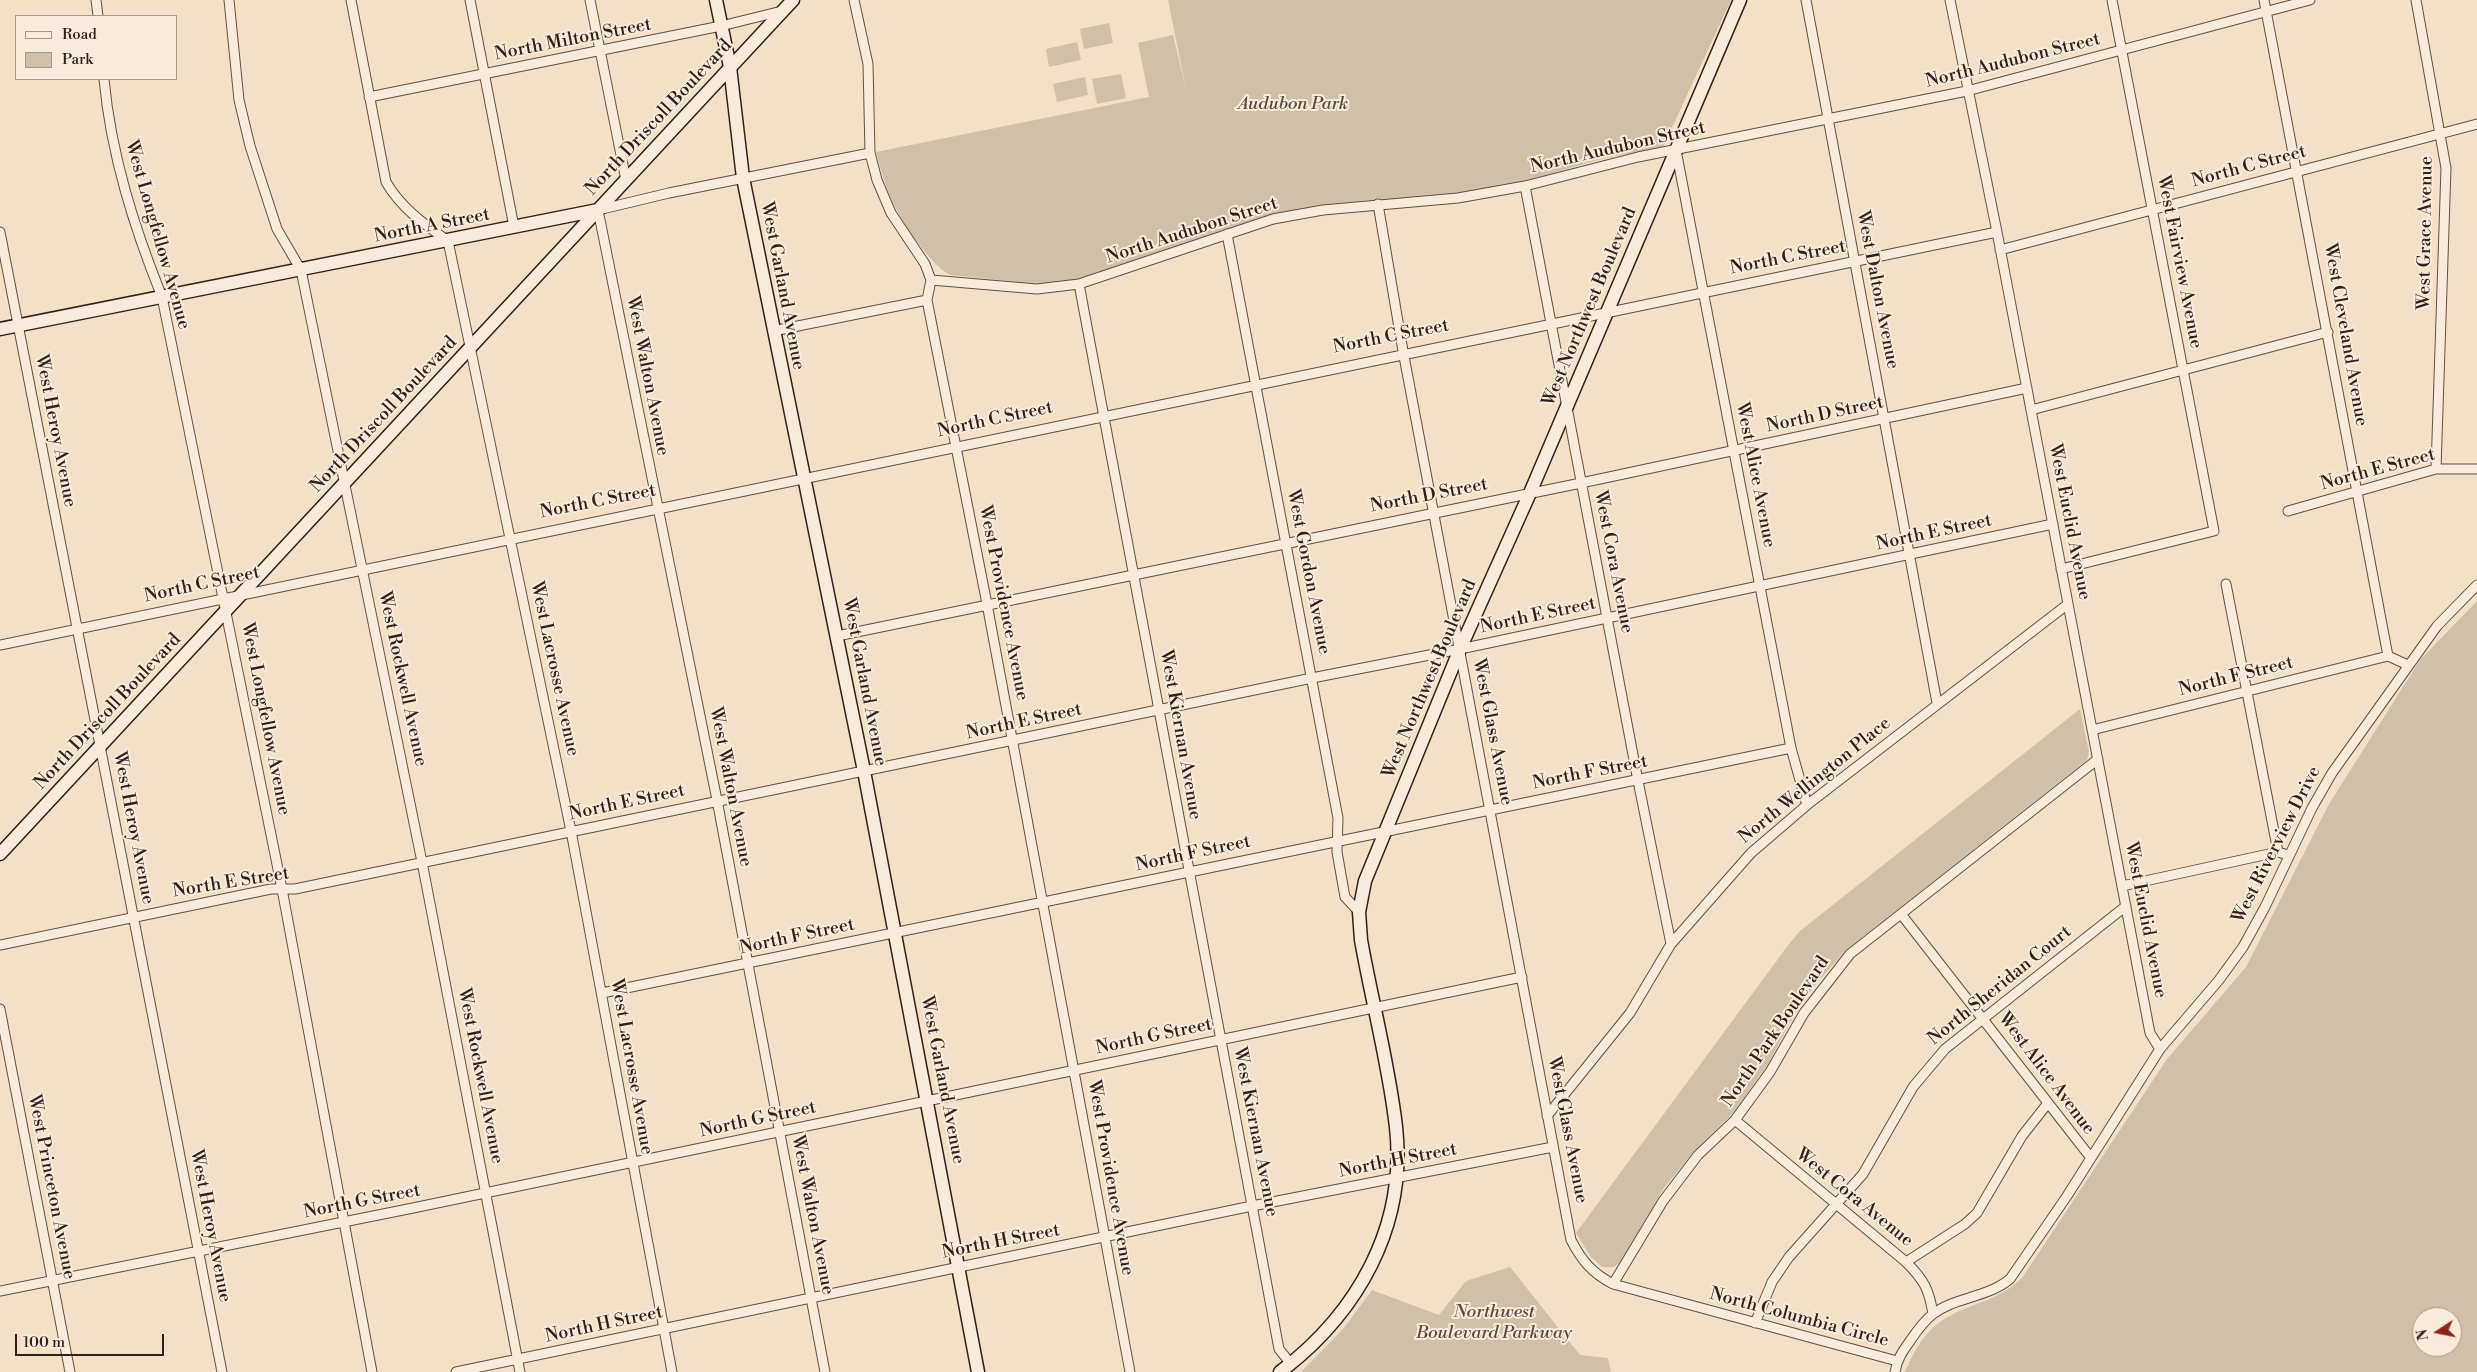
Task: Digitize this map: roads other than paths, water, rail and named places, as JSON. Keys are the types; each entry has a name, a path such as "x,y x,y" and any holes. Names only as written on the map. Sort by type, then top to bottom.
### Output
{"main road":[{"name":"West Garland Avenue","path":"716,0 730,67 743,178 864,771 978,1372"},
{"name":"North Driscoll Boulevard","path":"0,854 101,746 225,604 243,593 793,0"},
{"name":"West Northwest Boulevard","path":"1280,1372 1334,1324 1362,1283 1375,1260 1389,1223 1397,1178 1396,1128 1361,940 1360,912 1365,881 1460,649 1530,493 1740,0"},
{"name":"North A Street","path":"0,329 598,210"}],"street":[{"path":"96,0 98,15"},
{"name":"West Rockwell Avenue","path":"229,0 239,100 250,146 277,229 301,270 422,862 520,1372"},
{"path":"351,0 386,182 396,198 423,223 448,241"},
{"path":"470,0 514,227"},
{"path":"590,0 626,180"},
{"path":"854,0 868,64 870,153 883,197 925,264 931,280"},
{"name":"West Dalton Avenue","path":"1806,0 1937,703"},
{"name":"West Euclid Avenue","path":"1950,0 1997,232 2150,1033 2160,1048"},
{"name":"West Fairview Avenue","path":"2061,569 2214,531 2112,0"},
{"name":"West Cleveland Avenue","path":"2264,0 2298,170 2388,656"},
{"name":"North Audubon Street","path":"931,280 1037,289 1079,284 1154,261 1273,219 1323,210 1458,198 1525,186 1611,163 1967,91 2310,0"},
{"name":"West Grace Avenue","path":"2416,0 2446,168 2436,469"},
{"name":"North Milton Street","path":"369,97 721,26 782,11"},
{"name":"West Longfellow Avenue","path":"104,80 113,142 120,174 144,251 162,297 282,889 372,1372"},
{"name":"North C Street","path":"2000,250 2477,124"},
{"name":"West Alice Avenue","path":"1676,150 1792,748 1807,806"},
{"name":"North A Street","path":"598,210 743,178 870,153"},
{"name":"West Cora Avenue","path":"1525,186 1638,781 1671,944"},
{"name":"West Glass Avenue","path":"1378,204 1403,351 1570,1240 1583,1263"},
{"name":"West Walton Avenue","path":"598,210 717,800 825,1372"},
{"name":"West Heroy Avenue","path":"0,232 222,1372"},
{"name":"North C Street","path":"243,593 1403,351 1997,232"},
{"name":"West Gordon Avenue","path":"1227,234 1338,818 1339,841 1337,852 1345,896 1360,912"},
{"name":"West Lacrosse Avenue","path":"448,241 571,831 672,1372"},
{"name":"West Providence Avenue","path":"931,280 927,300 987,604 1130,1372"},
{"name":"West Kiernan Avenue","path":"1079,284 1279,1349 1291,1364"},
{"path":"773,331 927,300"},
{"path":"2031,410 2328,332"},
{"name":"North D Street","path":"837,636 1285,542 1884,420 2027,388"},
{"name":"North E Street","path":"2288,510 2436,469 2477,469"},
{"name":"North E Street","path":"0,944 271,889 295,889 717,800 1460,649 1760,584 1910,556 2053,524"},
{"path":"2226,584 2278,852"},
{"name":"West Riverview Drive","path":"2160,1048 2219,980 2243,946 2265,907 2288,856 2332,773 2437,626 2477,585"},
{"name":"North C Street","path":"0,645 77,628 225,604"},
{"name":"North Wellington Place","path":"1547,1116 1630,1013 1671,944 1751,853 1937,703 2068,604"},
{"path":"2388,656 2408,665"},
{"name":"North F Street","path":"2092,730 2388,656"},
{"name":"North F Street","path":"602,994 1042,901 1384,833 1792,748"},
{"name":"North Park Boulevard","path":"1612,1284 1663,1201 1698,1155 1735,1120 1770,1072 1804,1013 1850,954 2098,759"},
{"path":"2122,886 2278,852 2288,856"},
{"name":"North Sheridan Court","path":"1755,1323 1772,1282 1789,1257 1837,1206 1863,1174 1913,1087 1945,1048 2126,906"},
{"name":"West Alice Avenue","path":"1902,914 2091,1158"},
{"name":"North G Street","path":"0,1291 487,1193 1522,977"},
{"name":"West Princeton Avenue","path":"0,1008 70,1372"},
{"name":"North Columbia Circle","path":"1583,1263 1596,1275 1612,1284 1897,1361 1914,1335 1932,1314 1998,1289 2010,1279 2091,1158 2160,1048"},
{"path":"1906,1262 1965,1224 1977,1213 2022,1136 2048,1103"},
{"name":"West Cora Avenue","path":"1735,1120 1906,1262 1922,1278 1930,1295 1932,1314"},
{"name":"North H Street","path":"456,1372 1252,1206 1553,1147"},
{"path":"1895,1372 1897,1361"}],"park label":[{"name":"Audubon Park","path":"1293,105"},
{"name":"Northwest Boulevard Parkway","path":"1494,1324"}]}
